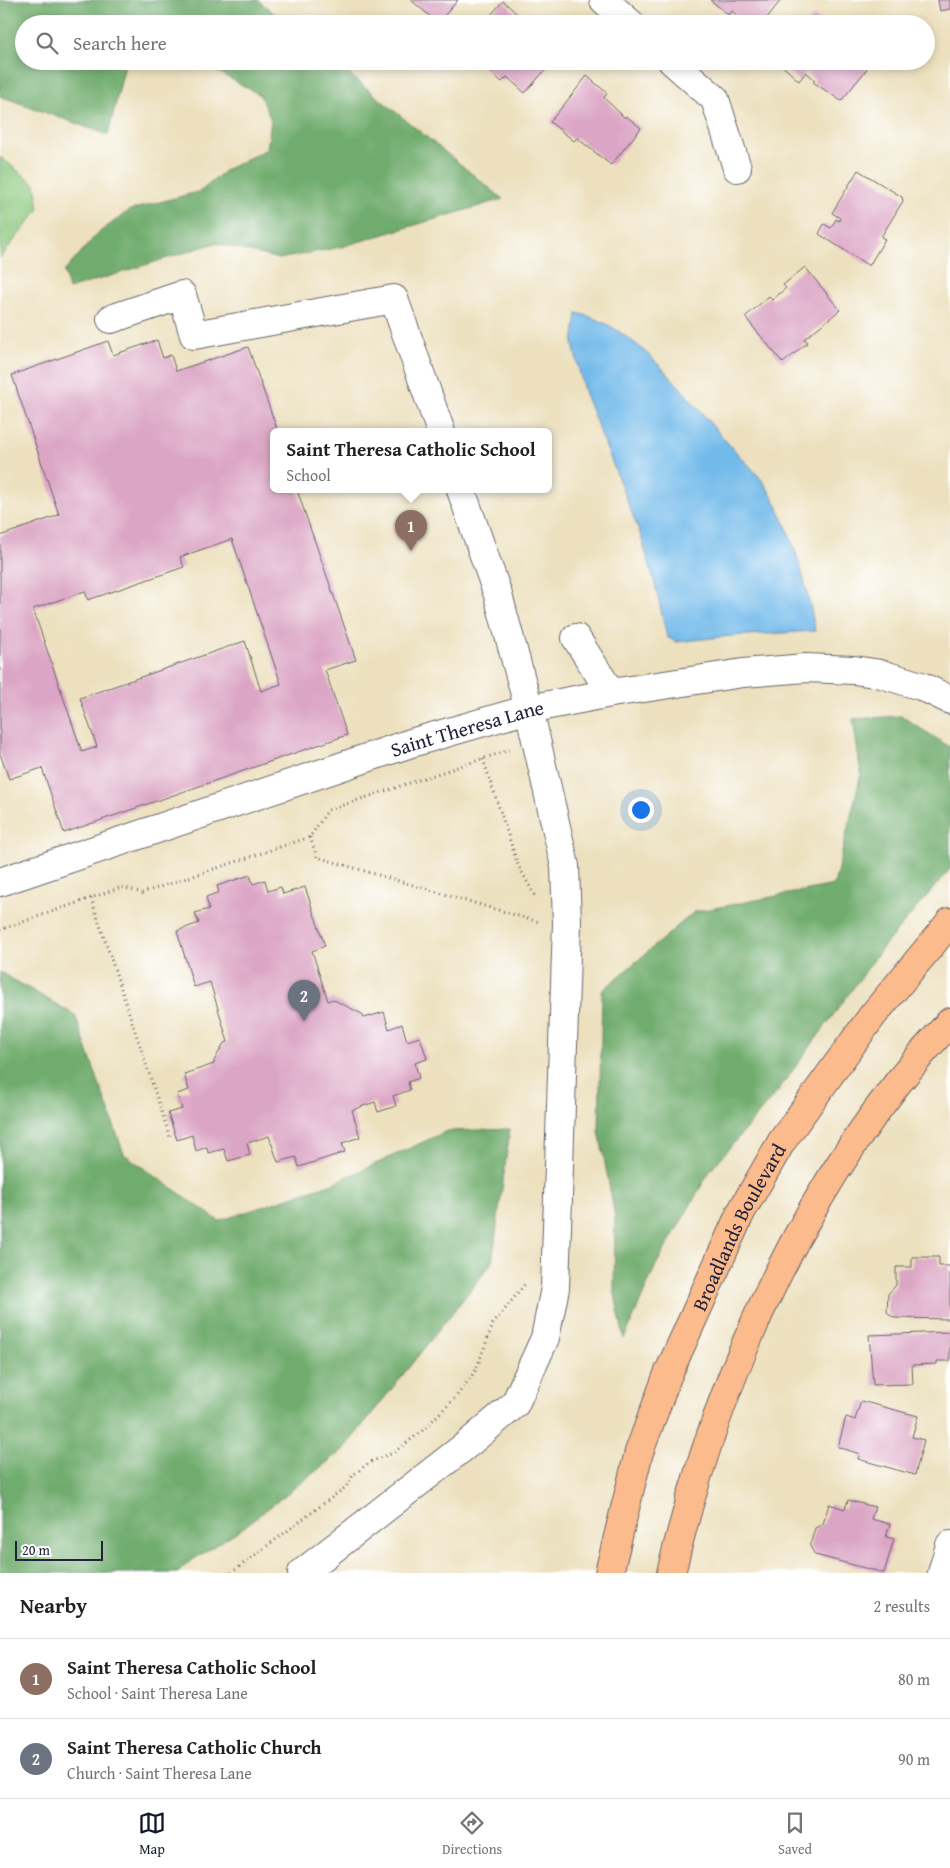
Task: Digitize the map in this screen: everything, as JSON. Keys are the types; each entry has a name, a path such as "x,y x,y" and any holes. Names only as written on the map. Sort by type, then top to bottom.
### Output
{"main road":[{"name":"Broadlands Boulevard","path":"609,1573 638,1452 668,1374 741,1212 782,1141 850,1046 873,1015 950,922"},
{"path":"671,1573 679,1540 710,1443 746,1340 786,1257 827,1183 871,1117 927,1047 950,1022"}],"street":[{"path":"604,0 621,15"},
{"path":"682,70 715,99 737,168"},
{"path":"111,319 182,296 194,335 394,299 440,428"},
{"path":"302,1573 469,1443 515,1404 545,1338 556,1288 567,922 565,866 529,709 498,595 462,493"},
{"path":"576,638 611,693"},
{"name":"Saint Theresa Lane","path":"0,882 411,743 529,709 611,693 743,673 806,668 854,670 881,674 921,686 950,700"},
{"path":"942,1573 950,1545"}],"path":[{"path":"0,930 122,887 142,893 310,837 328,810 536,742"},
{"path":"483,759 518,865 540,904"},
{"path":"310,837 317,857 541,923 540,914"},
{"path":"91,898 170,1137"},
{"path":"231,1573 346,1487 353,1475 370,1462 393,1453 421,1432 449,1404 476,1370 492,1324 526,1282"}],"green space":[{"path":"0,0 258,0 276,15 15,15 15,70 124,70 108,135 0,96"},
{"path":"215,70 344,70 503,199 341,247 279,259 215,243 69,289 64,272 97,234 130,210 201,191 227,169 267,149 271,120 260,95"},
{"path":"0,157 35,184 39,209 0,258"},
{"path":"901,716 950,747 950,869 884,946 777,1092 710,1171 656,1265 624,1339 614,1290 615,1217 599,1131 602,991 694,912 834,885 861,774 853,719"},
{"path":"0,972 75,1015 124,1154 219,1221 336,1182 447,1131 510,1129 492,1263 343,1450 244,1527 188,1563 178,1573 0,1573"}],"water":[{"path":"577,313 599,320 620,332 640,347 677,384 765,484 777,505 798,559 815,631 730,636 676,642 667,637 654,580 641,536 584,391 573,344"}],"building":[{"path":"411,0 458,0 445,15 429,15"},
{"path":"710,0 781,0 769,15 737,15 732,11 729,15"},
{"path":"938,0 950,0 950,9 940,11"},
{"path":"503,1 518,15 491,15"},
{"path":"488,70 545,70 525,93 507,77 502,82"},
{"path":"787,70 866,70 841,101 813,82 815,80 806,72 799,81"},
{"path":"587,76 607,93 604,98 625,118 626,116 641,128 611,165 577,138 574,141 550,122"},
{"path":"858,170 902,197 903,201 881,237 885,239 869,266 819,234 824,224 831,228 836,219 839,221 840,218 832,213"},
{"path":"805,267 840,310 804,339 808,342 783,363 745,317 769,296 772,300 786,288 783,285"},
{"path":"157,340 163,358 171,355 176,371 248,347 277,428 270,428 270,493 298,493 356,660 325,670 347,735 64,833 42,768 9,779 0,754 0,536 59,515 12,375 108,341 113,355","holes":["232,539 281,684 261,691 245,641 80,698 97,747 82,752 33,609 85,591 88,600 184,567 180,557"]},
{"path":"250,875 253,884 265,880 268,891 281,887 283,894 305,887 325,946 312,951 328,1001 332,999 362,1014 364,1018 384,1012 389,1029 402,1024 407,1041 420,1037 427,1059 415,1063 419,1078 408,1082 410,1090 393,1096 396,1106 378,1112 375,1102 352,1110 360,1137 342,1143 345,1152 299,1167 296,1157 278,1162 269,1136 247,1143 250,1155 228,1161 224,1149 208,1153 207,1147 196,1151 192,1135 177,1140 168,1113 182,1109 177,1094 189,1090 184,1074 214,1064 224,1043 228,1042 210,982 194,987 177,931 199,923 195,913 209,909 206,897 219,892 217,886"},
{"path":"912,1257 939,1257 939,1266 950,1266 950,1319 894,1318 887,1312 888,1294 896,1285 896,1267 912,1267"},
{"path":"950,1332 950,1361 937,1361 937,1364 912,1365 913,1384 873,1385 869,1335"},
{"path":"861,1401 918,1416 912,1437 924,1440 915,1475 858,1459 860,1454 838,1447 846,1417 855,1420"},
{"path":"848,1500 875,1507 871,1519 890,1524 886,1537 894,1539 884,1573 815,1555 810,1546 815,1528 823,1524 829,1504 845,1509"}],"place":[{"name":"Saint Theresa Catholic School","path":"411,551"},
{"name":"Saint Theresa Catholic Church","path":"304,1021"}]}
